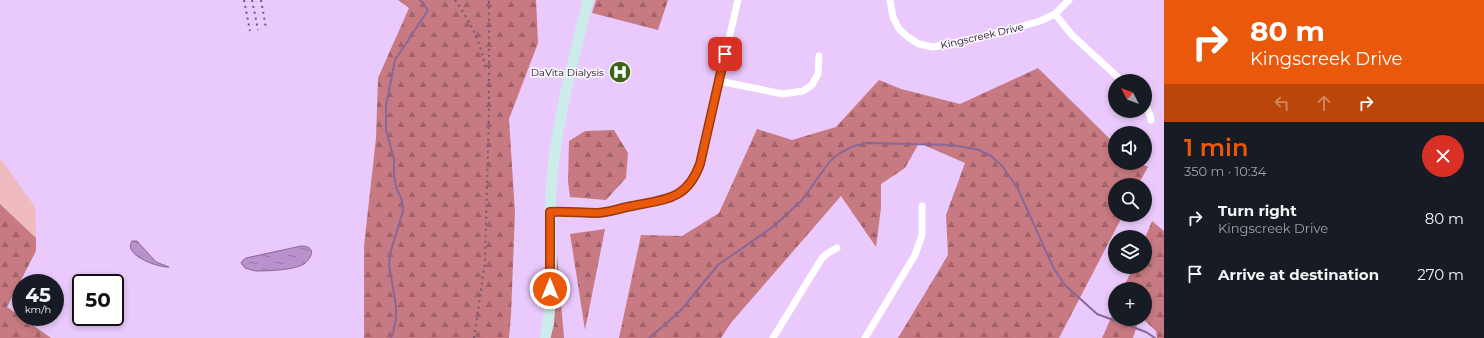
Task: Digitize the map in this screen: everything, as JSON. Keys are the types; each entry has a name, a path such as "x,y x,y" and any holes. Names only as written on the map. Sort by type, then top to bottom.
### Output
{"main road":[{"path":"544,338 548,325 550,305 550,212 556,141 588,0"}],"street":[{"path":"550,212 597,213 668,198 675,196 686,189 695,177 700,164 738,0"},
{"name":"Kingscreek Drive","path":"890,0 893,17 899,29 908,37 920,44 934,47 962,42 1040,21 1055,14 1069,0"},
{"path":"1055,14 1072,35 1114,74"},
{"path":"719,81 783,94 803,91 812,85 818,74 819,56"},
{"path":"865,338 915,255 922,235 922,206"},
{"path":"773,338 818,264 828,253 837,248"}],"shaded area":[{"path":"0,158 35,207 36,238 0,204"}],"green space":[{"path":"398,0 536,0 538,43 509,119 515,213 509,338 364,338 364,246 376,138 378,78 409,8"},
{"path":"596,0 668,0 658,30 592,13"},
{"path":"1038,68 1108,137 1108,170 1146,170 1142,178 1108,178 1108,222 1119,222 1115,230 1108,230 1108,244 1059,338 898,338 948,255 946,215 965,163 919,143 905,168 881,184 881,208 876,247 841,196 730,324 721,338 619,338 641,235 682,236 719,213 757,129 792,140 836,127 879,80 901,89 960,104"},
{"path":"614,130 628,153 626,178 606,200 570,197 568,181 569,141 585,131"},
{"path":"0,204 36,238 36,251 24,274 12,274 12,297 7,307 12,311 12,326 34,326 51,338 0,338"},
{"path":"1152,221 1164,231 1164,338 1157,338 1156,331 1151,326 1152,326 1152,282 1126,282 1130,274 1152,274 1152,230 1148,230"},
{"path":"605,229 585,330 570,234"},
{"path":"557,253 564,338 550,338 554,325"},
{"path":"1108,325 1108,326 1137,326 1133,338 1102,338"}],"water":[{"path":"132,241 137,241 156,262 169,267 150,263 137,256 132,251 130,246"},
{"path":"306,246 312,252 304,264 294,268 256,271 245,268 241,263 246,258"}],"waterway":[{"path":"391,338 396,319 396,306 389,265 390,254 403,211 402,200 396,187 394,176 394,159 386,130 386,106 395,60 428,10 420,0"},
{"path":"649,338 682,309 718,265 774,226 802,200 830,161 840,153 854,146 867,143 953,145 979,150 991,156 1002,166 1017,187 1053,267 1065,285 1097,314 1146,332 1155,338"}],"railway":[{"path":"244,0 250,31"},
{"path":"252,0 258,30"},
{"path":"261,0 266,28"},
{"path":"455,0 474,32 481,49 485,67"},
{"path":"474,338 485,262 489,111 489,0"}],"place":[{"name":"DaVita Dialysis","path":"620,72"}],"route":[{"path":"550,289 550,212 597,213 661,200 675,196 686,189 695,177 700,164 725,54"}]}
